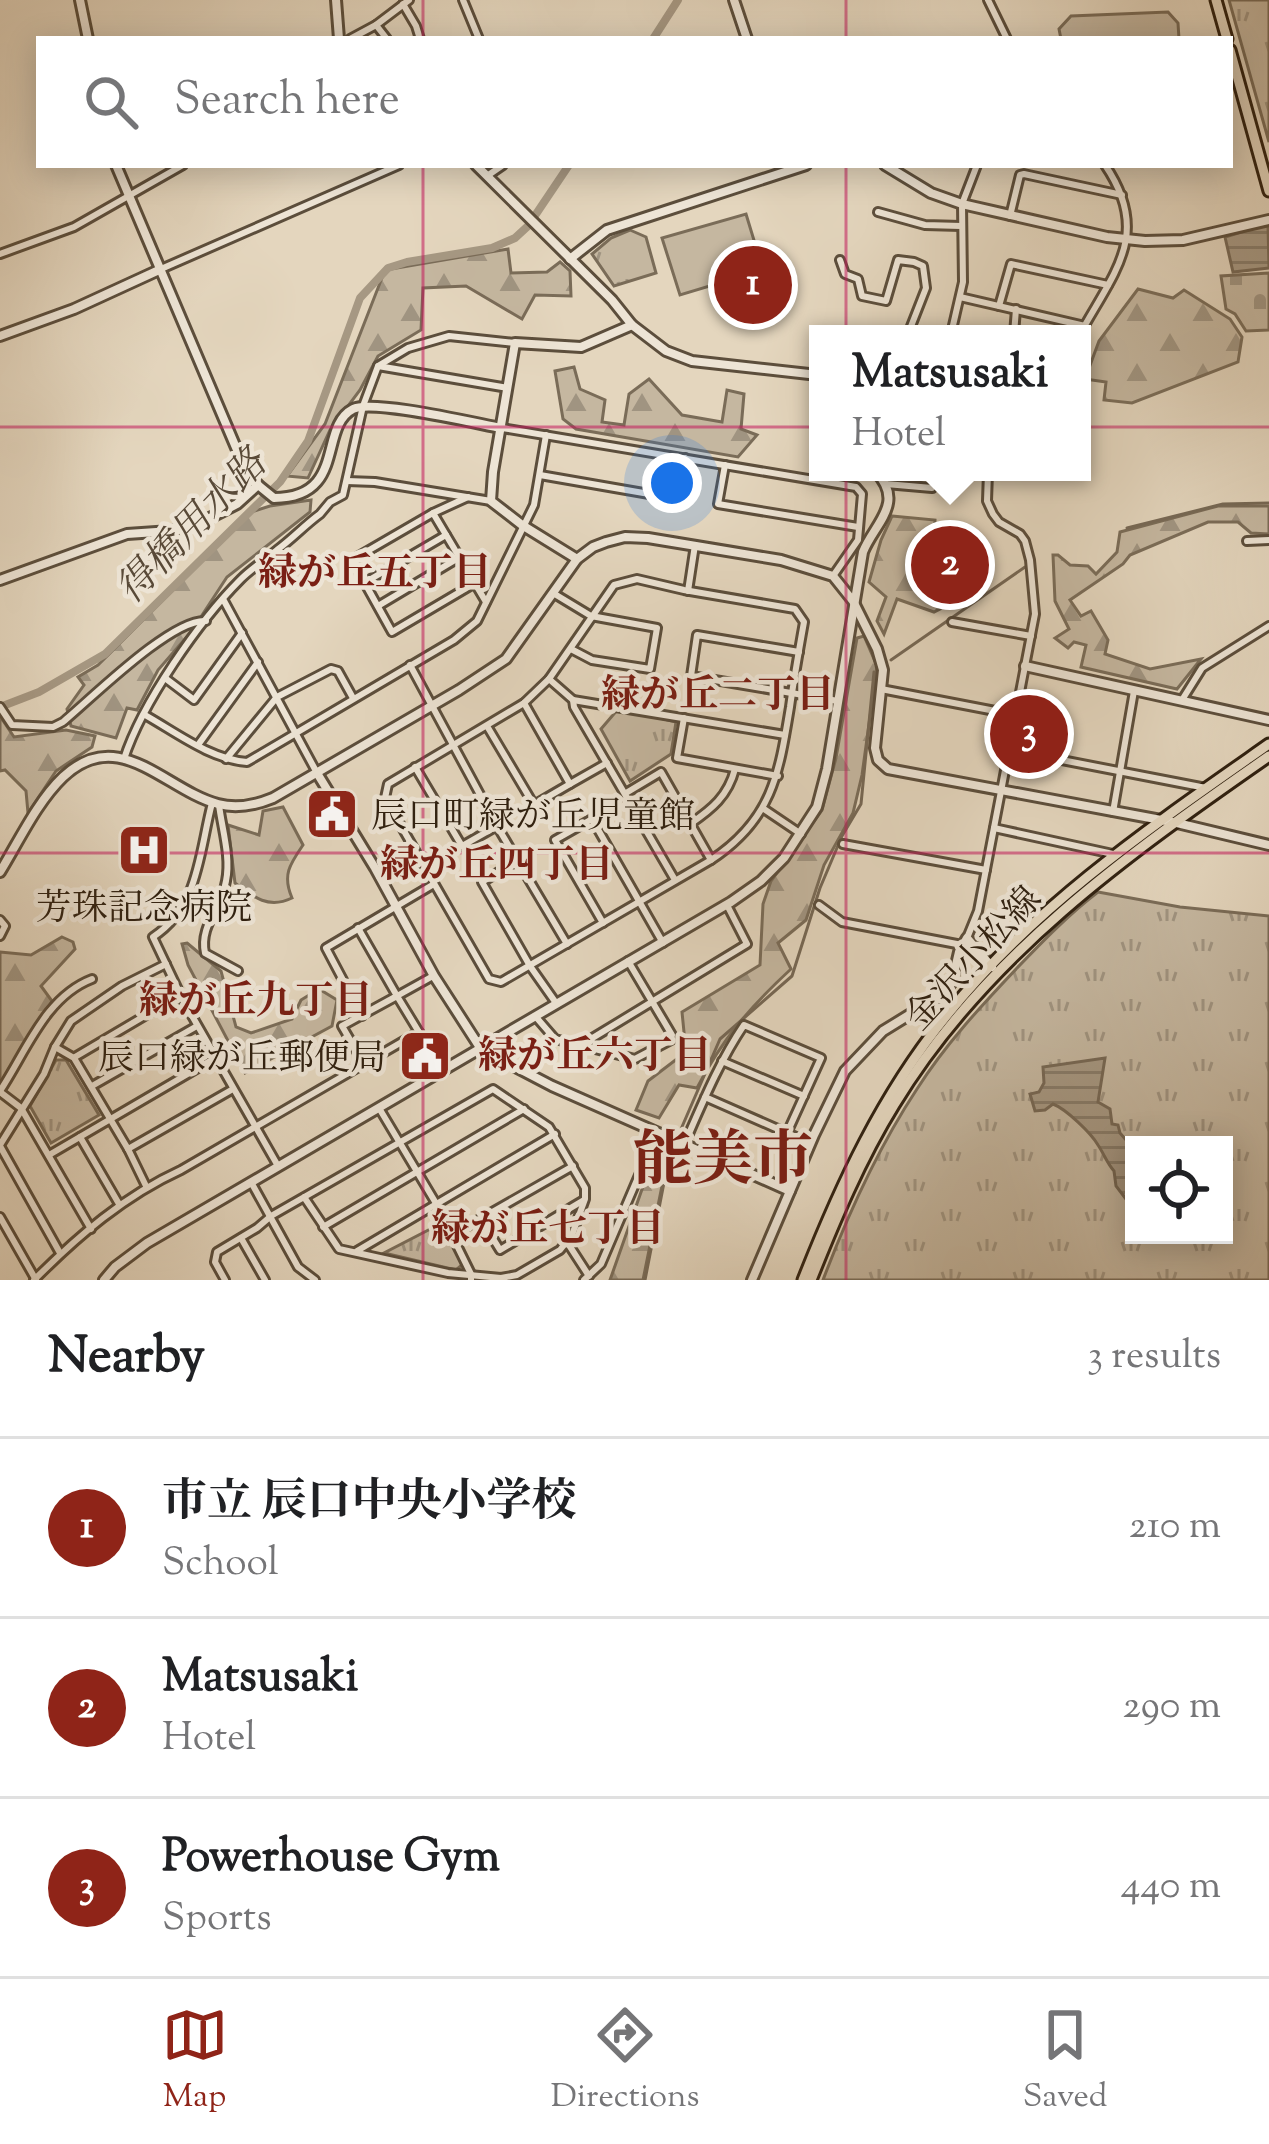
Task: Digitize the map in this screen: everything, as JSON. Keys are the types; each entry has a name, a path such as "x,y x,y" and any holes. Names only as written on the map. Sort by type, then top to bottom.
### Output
{"main road":[{"path":"1216,0 1226,36"},
{"path":"1233,61 1269,191"},
{"name":"金沢小松線","path":"807,1280 894,1104 1011,945 1116,854 1269,744"},
{"name":"金沢小松線","path":"994,969 1096,882 1269,756"}],"street":[{"path":"80,0 87,36"},
{"path":"336,0 340,36"},
{"path":"463,0 478,36"},
{"path":"734,0 746,36"},
{"path":"988,0 1006,36"},
{"path":"356,36 406,2 419,36"},
{"path":"376,25 385,36"},
{"path":"117,168 242,462 274,499 298,495 316,484 348,411 363,406 809,479"},
{"path":"0,254 74,227 179,168"},
{"path":"0,336 393,168"},
{"path":"479,168 632,325 677,357 809,374"},
{"path":"487,176 499,168"},
{"path":"570,259 607,230 797,168"},
{"path":"890,168 931,194 962,204 1127,239 1183,240 1269,220"},
{"path":"953,325 963,281 962,204 976,168"},
{"path":"1086,325 1126,250 1127,215 1107,168"},
{"path":"1010,216 1024,174 1122,196"},
{"path":"878,212 925,226 961,226"},
{"path":"840,260 845,274 858,279 862,296 886,301 898,260 923,266 926,288 912,325"},
{"path":"999,306 1011,264 1108,285"},
{"path":"960,297 1067,325"},
{"path":"1015,325 1016,309"},
{"path":"124,758 131,734 164,678 241,578 343,495 363,406 378,366 408,347 449,336 581,347 632,325"},
{"path":"491,501 515,343"},
{"path":"378,366 508,388"},
{"path":"144,715 226,759 248,762 469,630 478,621 534,505 546,435"},
{"path":"540,475 678,499 685,458"},
{"path":"725,465 718,505 859,527"},
{"path":"820,481 856,487 862,494 858,540 833,576"},
{"path":"104,1280 147,1243 727,905 784,858 817,807 866,544 886,512 884,481"},
{"path":"886,484 932,488 934,481"},
{"path":"752,1280 845,1071 884,1031 943,994 979,911 1035,614 1030,560 1020,534 999,521 987,501 988,481"},
{"path":"347,482 375,482 491,501 577,559"},
{"path":"0,580 127,535 185,529 261,488"},
{"path":"468,497 352,560 392,632 475,583"},
{"path":"434,513 486,602"},
{"path":"364,583 446,535"},
{"path":"0,872 60,780 89,761 124,758 216,804 261,803 506,659 577,559 593,547 625,537 781,560 833,576 854,601 883,670 875,748 878,760 888,769 1269,845"},
{"path":"1247,541 1269,540"},
{"path":"688,591 695,545"},
{"path":"378,606 460,557"},
{"path":"638,579 795,609 804,622 778,776 763,809 733,846 501,982 489,979 386,798 388,784 524,703 549,679 591,616 614,585 638,579"},
{"path":"553,593 591,616 657,628 650,669 592,660 571,650"},
{"path":"224,599 316,772 481,1049 531,1076 790,1191"},
{"path":"2,710 12,725 53,727 178,629 206,621"},
{"path":"952,622 1031,636"},
{"path":"1182,700 1202,668 1269,626"},
{"path":"164,678 194,700 242,633"},
{"path":"799,652 698,634 691,676 838,700"},
{"path":"198,745 258,662"},
{"path":"410,665 496,826 567,944"},
{"path":"1025,666 1269,719"},
{"path":"226,759 277,697 331,669 338,671 352,698"},
{"path":"549,679 573,700 785,734"},
{"path":"880,689 1016,715"},
{"path":"1113,812 1134,691"},
{"path":"573,700 674,880"},
{"path":"524,703 570,784"},
{"path":"684,718 677,758 778,776"},
{"path":"487,726 534,805 607,763"},
{"path":"1010,750 1206,788"},
{"path":"415,766 462,846 496,826"},
{"path":"689,824 715,807 731,785 735,769"},
{"path":"626,794 661,772 711,860"},
{"path":"216,804 186,906 169,927 152,937 278,1166"},
{"path":"216,804 226,883 202,940 205,953 238,971"},
{"path":"763,809 801,834"},
{"path":"603,922 554,839 592,819 663,943"},
{"path":"994,828 1116,854"},
{"path":"843,844 986,870"},
{"path":"518,860 482,882 556,1003"},
{"path":"362,1016 326,948 434,884"},
{"path":"819,904 842,922 965,941 994,969"},
{"path":"580,1045 747,944 727,905"},
{"path":"0,920 5,926 0,936"},
{"path":"358,928 442,1070"},
{"path":"536,1017 555,1040 635,1059 671,1040 628,961"},
{"path":"61,1254 0,1145 71,1021 122,986 166,964"},
{"path":"364,1063 342,1026 434,976"},
{"path":"91,1229 21,1108 0,1092 39,1024 67,994 92,979"},
{"path":"74,1058 181,995"},
{"path":"684,1145 744,1025 821,1058 787,1133"},
{"path":"92,1086 197,1026"},
{"path":"0,1216 35,1280 118,1204 419,1032"},
{"path":"55,1047 74,1058 146,1186"},
{"path":"49,1155 215,1058"},
{"path":"722,1061 804,1096"},
{"path":"128,1149 233,1089"},
{"path":"225,1280 215,1262 217,1252 271,1216 399,1142 493,1089 549,1127 586,1188 572,1235 560,1250 517,1275 501,1278 448,1273 339,1249 304,1197"},
{"path":"705,1097 810,1143"},
{"path":"379,1108 437,1205 471,1277"},
{"path":"323,1227 524,1109"},
{"path":"567,1242 586,1278 601,1264 657,1133"},
{"path":"357,1251 555,1134"},
{"path":"80,1137 118,1204"},
{"path":"452,1235 573,1166"},
{"path":"251,1182 298,1267 315,1280"},
{"path":"481,1219 500,1250 586,1199"},
{"path":"241,1238 265,1280"}],"green space":[{"path":"1229,0 1269,0 1269,142"},
{"path":"1168,12 1178,23 1179,36 1060,36 1059,29 1071,16"},
{"path":"746,214 763,270 680,295 662,238"},
{"path":"630,230 646,237 656,273 614,286 592,254"},
{"path":"508,249 511,273 547,272 560,262 570,271 571,296 535,295 522,319 466,286 423,288 421,330 378,356 330,430 308,478 287,476 325,424 385,270"},
{"path":"1269,273 1269,330 1246,331 1226,309 1221,276"},
{"path":"1138,289 1173,298 1184,290 1230,319 1242,337 1238,362 1132,403 1104,400 1106,382 1091,380 1099,341"},
{"path":"574,367 580,389 605,400 602,422 624,425 629,394 649,379 682,415 722,422 727,390 744,394 741,429 757,435 738,457 576,429 563,419 555,371"},
{"path":"311,500 310,512 227,577 191,632 158,670 137,710 127,708 116,738 71,726 67,709 84,685 78,677 98,665 251,512"},
{"path":"1218,506 1269,506 1269,534 1251,533 1238,522 1208,522 1130,555 1070,600 1081,616 1091,611 1108,640 1105,654 1150,669 1201,659 1177,689 1081,667 1086,645 1074,642 1068,648 1055,638 1069,629 1055,601 1053,555 1070,565 1088,566 1096,574 1117,552 1120,532"},
{"path":"892,516 935,520 933,591 940,609 934,612 897,599 884,634 877,621 886,597 869,582"},
{"path":"864,636 877,666 862,775 853,813 824,865 806,920 778,943 791,969 738,1024 697,1088 679,1085 659,1118 636,1110 648,1081 686,1052 682,1012 760,965 763,904 771,881 822,810 857,638"},
{"path":"619,708 676,722 671,754 630,781 601,729"},
{"path":"0,716 14,737 66,730 95,736 92,747 56,771 28,813 26,791 5,770 0,771"},
{"path":"283,807 303,845 289,870 292,898 269,902 235,883 228,825 259,835 263,811"},
{"path":"1098,892 1269,916 1269,1280 823,1280 853,1206 903,1111 951,1041 1046,938"},
{"path":"62,937 73,942 75,949 41,986 52,1001 0,1087 0,952 31,955"},
{"path":"187,943 221,971 236,1027 251,1033 292,1019 301,1000 319,989 337,1000 332,1026 245,1073 188,965 182,944"},
{"path":"56,1060 66,1060 99,1115 51,1143 30,1106"},
{"path":"652,1161 666,1166 643,1280 610,1280"},
{"path":"442,1223 463,1264 456,1270 384,1253"}],"shaded area":[{"path":"1268,224 1269,268 1233,272 1225,237"},
{"path":"1105,1058 1098,1102 1110,1109 1112,1124 1118,1125 1125,1139 1125,1198 1095,1140 1071,1116 1053,1104 1035,1111 1030,1094 1039,1092 1044,1083 1043,1067"}],"waterway":[{"name":"得橋用水路","path":"655,36 678,0"},
{"name":"得橋用水路","path":"0,707 39,692 105,654 280,482 308,441 360,298 388,268 492,248 515,238 567,168"},
{"path":"1127,528 1223,504 1269,503"},
{"path":"891,660 1025,567"},
{"path":"678,1136 720,1039 792,976 820,888 861,804 874,672"},
{"path":"645,1280 670,1152"}],"place":[{"name":"市立 辰口中央小学校","path":"753,285"},
{"name":"Matsusaki","path":"950,565"},
{"name":"Powerhouse Gym","path":"1029,734"},
{"name":"辰口町緑が丘児童館","path":"332,814"},
{"name":"芳珠記念病院","path":"144,850"},
{"name":"辰口緑が丘郵便局","path":"425,1056"}],"district":[{"name":"緑が丘五丁目","path":"375,571"},
{"name":"緑が丘二丁目","path":"718,693"},
{"name":"緑が丘四丁目","path":"497,863"},
{"name":"緑が丘九丁目","path":"256,999"},
{"name":"緑が丘六丁目","path":"595,1054"},
{"name":"能美市","path":"723,1158"},
{"name":"緑が丘七丁目","path":"548,1227"}]}
